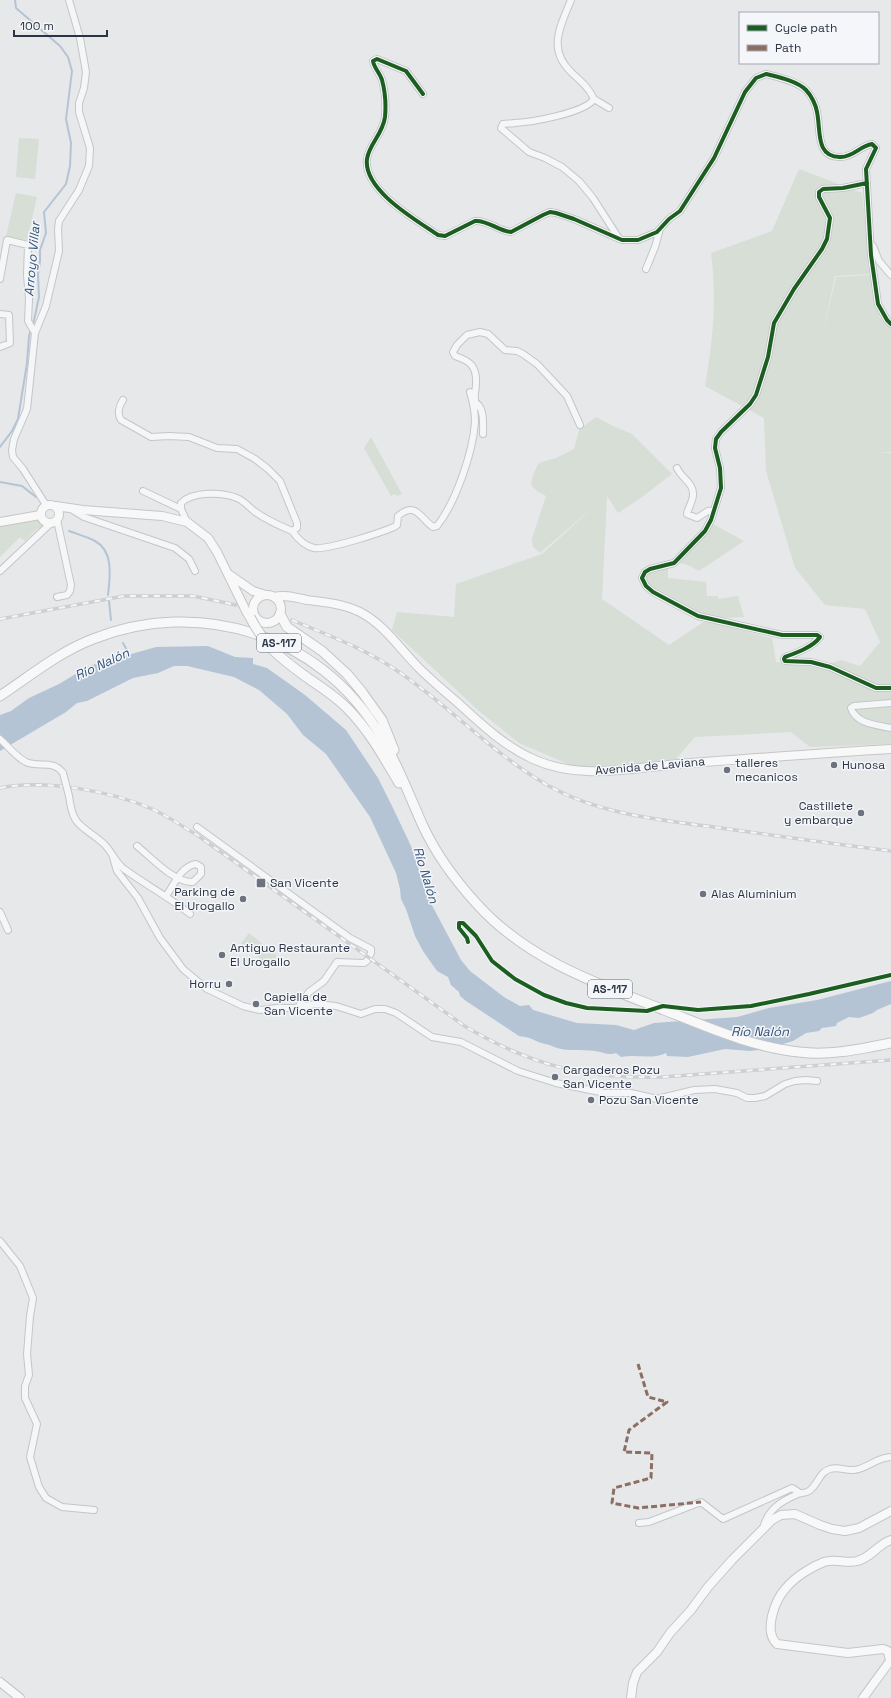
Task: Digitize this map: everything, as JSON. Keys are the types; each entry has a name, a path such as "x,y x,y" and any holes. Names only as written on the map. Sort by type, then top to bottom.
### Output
{"main road":[{"name":"AS-117","path":"280,612 287,627 322,651 347,674 375,708 382,720 392,744 413,804"},
{"name":"AS-117","path":"254,618 258,632 274,653 346,707 367,731 425,830 458,881 476,904 525,946 570,972 744,1041 771,1048 816,1053 858,1050 891,1043"},
{"name":"AS-117","path":"0,696 71,649 114,632 138,626 180,621 205,622 251,632 273,640 296,652 334,679 351,695 379,732 392,756 425,830"}],"street":[{"path":"58,597 67,595 71,585 51,517 51,505 46,505 23,469 13,457 12,450 14,439 27,409 35,332 46,306 59,251 58,229 60,221 79,190 89,166 90,148 79,112 79,103 84,88 86,72 80,38 69,0"},
{"path":"571,0 561,26 557,46 558,53 567,67 586,85 594,99 609,108"},
{"path":"422,94 406,71 377,59 372,61 382,80 385,117 382,130 370,151 367,164 374,183 383,194 435,233 440,236 444,236 475,221 479,221 499,230 511,232 543,214 550,212 574,219 622,240 638,240 657,232 680,211 714,158 745,92 756,78 766,74 805,88 810,94 817,111 821,144 824,151 829,155 843,157 853,153 865,145 872,144 876,148 866,169 871,255 878,304 886,320 891,324"},
{"path":"594,99 585,107 577,110 531,122 503,124 501,128 529,152 562,167 579,181 593,198 618,238"},
{"path":"867,183 843,188 823,189 820,192 819,196 830,218 827,239 774,322 768,357 757,392 750,404 721,432 716,439 715,448 719,464 721,491 711,520 705,531 674,563 650,569 645,572 642,578 646,586 653,592 698,616 782,635 817,635 820,637 819,639 804,649 785,657 785,661 811,662 830,667 876,688 891,688"},
{"path":"646,269 656,247 660,228"},
{"path":"870,236 879,261 891,275"},
{"path":"0,279 7,240 28,245 28,321 35,332"},
{"path":"0,314 9,315 10,343 0,347"},
{"path":"187,522 181,509 182,503 187,497 209,494 227,495 238,498 271,522 292,531 306,545 318,548 348,542 388,530 397,525 398,516 408,510 416,512 433,527 438,526 467,464 475,423 475,371 467,360 455,356 453,352 457,345 469,334 483,332 493,338 505,350 520,352 537,364 566,396 580,425"},
{"path":"470,392 484,419 483,434"},
{"path":"123,400 119,410 121,420 151,437 189,437 217,448 237,449 268,469 280,481 289,502 297,523 297,528 292,531"},
{"path":"677,468 689,483 693,494 687,514 697,518 708,511 714,510"},
{"path":"144,491 181,509"},
{"path":"0,522 51,517 83,510"},
{"path":"0,571 42,531 51,517 83,510 162,516 187,522 208,538 254,618 266,623 271,622 278,618 284,604 290,600 298,598"},
{"path":"74,511 84,517 175,548 189,559 195,571"},
{"path":"228,573 253,591 270,596 280,604 280,612"},
{"path":"254,618 253,605 256,600 270,596"},
{"name":"Avenida de Laviana","path":"270,596 284,596 334,604 348,607 361,613 386,632 419,668 487,729 513,748 533,759 553,766 574,770 609,771 675,764 891,749"},
{"path":"891,703 854,706 852,708 853,712 864,722 891,728"},
{"path":"0,739 13,752 31,764 55,766 60,768 63,773 75,821 104,844 123,868 166,896 190,914"},
{"path":"197,827 350,938 371,949 371,953 367,961 364,963 337,962 324,981 309,992 299,1006"},
{"path":"137,846 177,879 166,896"},
{"path":"112,854 118,871 138,898 160,938 184,969 202,985 230,1001 260,1010 324,1004 336,1006 361,1014 381,1008 396,1013 432,1037 461,1042 518,1071 556,1083 605,1093 631,1094 658,1099 694,1090 715,1089 737,1093 747,1098 755,1098 765,1096 785,1084 795,1081 817,1081"},
{"path":"0,912 8,930"},
{"path":"0,1241 20,1266 33,1298 28,1347 29,1375 24,1386 25,1398 37,1424 30,1457 39,1487 46,1498 62,1507 94,1510"},
{"path":"763,1531 765,1519 772,1511 783,1501 809,1491 815,1486 828,1469 835,1467 854,1470 878,1459 891,1456"},
{"path":"639,1523 649,1522 701,1502 723,1519 792,1488 800,1494"},
{"path":"631,1698 632,1683 637,1672 657,1652 670,1633 691,1610 708,1587 732,1560 763,1531 772,1520 789,1513 796,1514 832,1529 845,1530 859,1528 891,1511"},
{"path":"863,1698 890,1661 888,1651 883,1649 848,1653 777,1644 773,1640 770,1632 771,1621 774,1609 785,1588 798,1576 824,1562 857,1561 870,1555 885,1542 891,1540"},
{"path":"0,1682 20,1698"}],"shaded area":[{"path":"19,138 39,139 35,179 16,177"},
{"path":"799,169 862,193 871,274 835,276 823,333 836,277 870,275 880,317 891,327 891,452 879,452 891,453 891,744 810,747 791,732 695,737 676,759 628,766 575,767 519,743 479,711 392,630 397,612 454,617 456,584 542,554 597,504 540,553 533,547 532,539 546,496 537,491 531,485 536,468 539,463 556,458 574,449 579,430 596,417 632,434 672,474 618,513 607,496 602,599 669,645 705,621 772,638 776,662 820,667 841,660 860,666 880,642 865,609 825,605 795,568 766,471 764,418 705,386 710,353 714,303 711,253 772,231"},
{"path":"16,193 37,197 27,240 6,236"},
{"path":"371,437 402,494 397,496 395,494 391,496 364,448"},
{"path":"40,515 44,522 42,531 38,528 25,541 20,537 0,557 0,522"},
{"path":"713,524 744,541 699,571 678,562 707,531"},
{"path":"668,566 668,578 706,582 707,596 718,596 718,599 738,596 744,617 716,618 703,615 654,590 647,582 645,577 650,571"},
{"path":"249,933 277,956 269,966 241,943"}],"water":[{"name":"Río Nalón","path":"208,646 235,657 253,658 253,664 267,668 305,695 346,730 378,778 392,806 411,846 427,896 461,960 470,971 504,997 520,1006 529,1005 533,1010 577,1023 616,1025 634,1030 654,1023 737,1017 769,1008 817,1000 891,981 891,1004 873,1013 859,1018 849,1017 837,1023 836,1026 822,1028 819,1031 806,1033 793,1041 766,1049 750,1051 725,1049 688,1057 667,1056 666,1053 650,1057 621,1057 616,1053 608,1054 595,1051 559,1049 519,1036 460,996 459,992 451,985 448,977 437,971 423,951 415,936 401,899 396,873 370,817 326,754 303,735 287,714 259,690 234,677 187,666 174,666 158,673 133,678 87,701 77,703 66,712 0,751 0,715 11,711 29,698 59,684 89,666 156,647"}],"waterway":[{"name":"Arroyo Villar","path":"15,0 16,8 60,46 68,57 72,71 66,119 71,143 70,166 66,184 44,212 46,233 40,250 38,274 39,297 33,325"},
{"name":"Arroyo Villar","path":"0,447 12,431 18,419 31,329"},
{"name":"Arroyo Villar","path":"0,482 22,486 36,497"},
{"name":"Arroyo Villar","path":"69,531 95,541 101,545 105,551 108,558 110,573 108,595"},
{"name":"Arroyo Villar","path":"109,601 111,620"},
{"name":"Arroyo Villar","path":"123,643 130,656"}],"railway":[{"path":"0,619 124,596 193,596 236,605"},
{"path":"292,620 345,642 384,662 434,698 508,759 549,786 569,796 611,810 654,819 891,851"},
{"path":"0,788 37,785 78,788 136,803 170,818 197,835 466,1027 514,1052 537,1060 584,1072 608,1076 634,1077 662,1077 891,1060"}],"marked path":[{"path":"638,1364 648,1397 667,1402 629,1430 624,1452 652,1453 651,1478 614,1488 612,1503 638,1508 701,1502"}],"cycle path":[{"path":"423,94 406,71 377,59 373,61 383,84 385,117 382,129 368,154 368,171 373,182 382,193 405,213 438,235 445,236 475,221 484,222 502,230 511,232 550,212 574,219 622,240 638,240 657,232 669,219 680,211 714,158 745,92 756,78 766,74 798,84 808,92 814,103 817,112 821,142 827,153 833,156 845,157 868,145 872,144 876,148 866,169 871,255 878,304 891,324"},
{"path":"867,183 843,188 823,189 819,192 819,197 830,218 827,239 822,249 794,289 774,323 768,357 756,395 750,404 721,432 716,439 715,448 720,468 721,488 711,520 705,531 674,563 650,569 645,572 642,578 646,586 653,592 698,616 782,635 817,635 820,637 817,641 804,649 785,657 785,661 811,662 830,667 876,688 891,688"},
{"path":"468,942 467,938 459,928 459,923 463,923 476,936 492,961 515,979 544,995 566,1003 587,1008 647,1011 663,1006 698,1010 751,1006 891,975"}],"place":[{"name":"Hunosa","path":"834,765"},
{"name":"talleres mecanicos","path":"727,770"},
{"name":"Castillete y embarque","path":"861,813"},
{"name":"San Vicente","path":"261,883"},
{"name":"Alas Aluminium","path":"703,894"},
{"name":"Parking de El Urogallo","path":"243,899"},
{"name":"Antiguo Restaurante El Urogallo","path":"222,955"},
{"name":"Horru","path":"229,984"},
{"name":"Capiella de San Vicente","path":"256,1004"},
{"name":"Cargaderos Pozu San Vicente","path":"555,1077"},
{"name":"Pozu San Vicente","path":"591,1100"}]}
